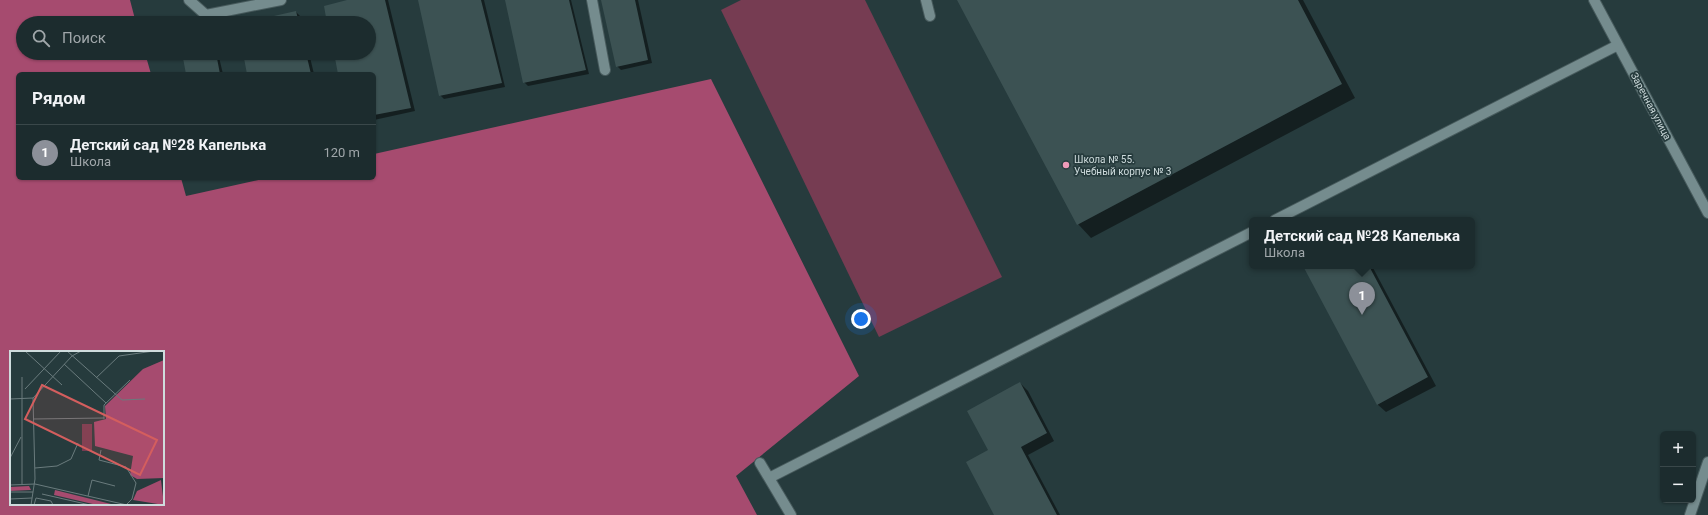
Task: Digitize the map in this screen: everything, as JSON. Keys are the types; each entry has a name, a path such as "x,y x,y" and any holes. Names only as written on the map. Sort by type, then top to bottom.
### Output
{"street":[{"path":"189,0 206,15 281,0"},
{"path":"592,0 605,70"},
{"path":"926,0 930,16"},
{"name":"Заречная улица","path":"1594,0 1708,213"},
{"path":"1281,217 1618,45"},
{"path":"769,478 1249,234"},
{"path":"1690,515 1708,462"},
{"path":"760,463 791,515"}],"shaded area":[{"path":"0,0 130,0 134,16 16,16 16,60 147,60 150,72 16,72 16,180 182,180 186,196 258,180 376,180 376,154 711,79 859,376 736,476 757,515 0,515"},
{"path":"741,0 865,0 1002,277 879,337 721,10"}],"building":[{"path":"347,0 385,0 411,108 376,115 376,72 338,72 335,60 376,60 376,16 326,16 324,6"},
{"path":"418,0 481,0 502,83 439,96"},
{"path":"505,0 569,0 586,70 523,83"},
{"path":"601,0 635,0 648,60 616,67"},
{"path":"957,0 1298,0 1342,84 1077,225"},
{"path":"296,11 297,16 274,16"},
{"path":"183,60 217,60 220,72 186,72"},
{"path":"244,60 308,60 311,72 247,72"},
{"path":"1305,269 1371,269 1428,377 1377,405"},
{"path":"1020,382 1047,433 1021,447 1057,515 994,515 966,462 988,450 967,411"}],"place":[{"name":"Школа № 55. Учебный корпус № 3","path":"1066,165"},
{"name":"Детский сад №28 Капелька","path":"1362,315"}]}
